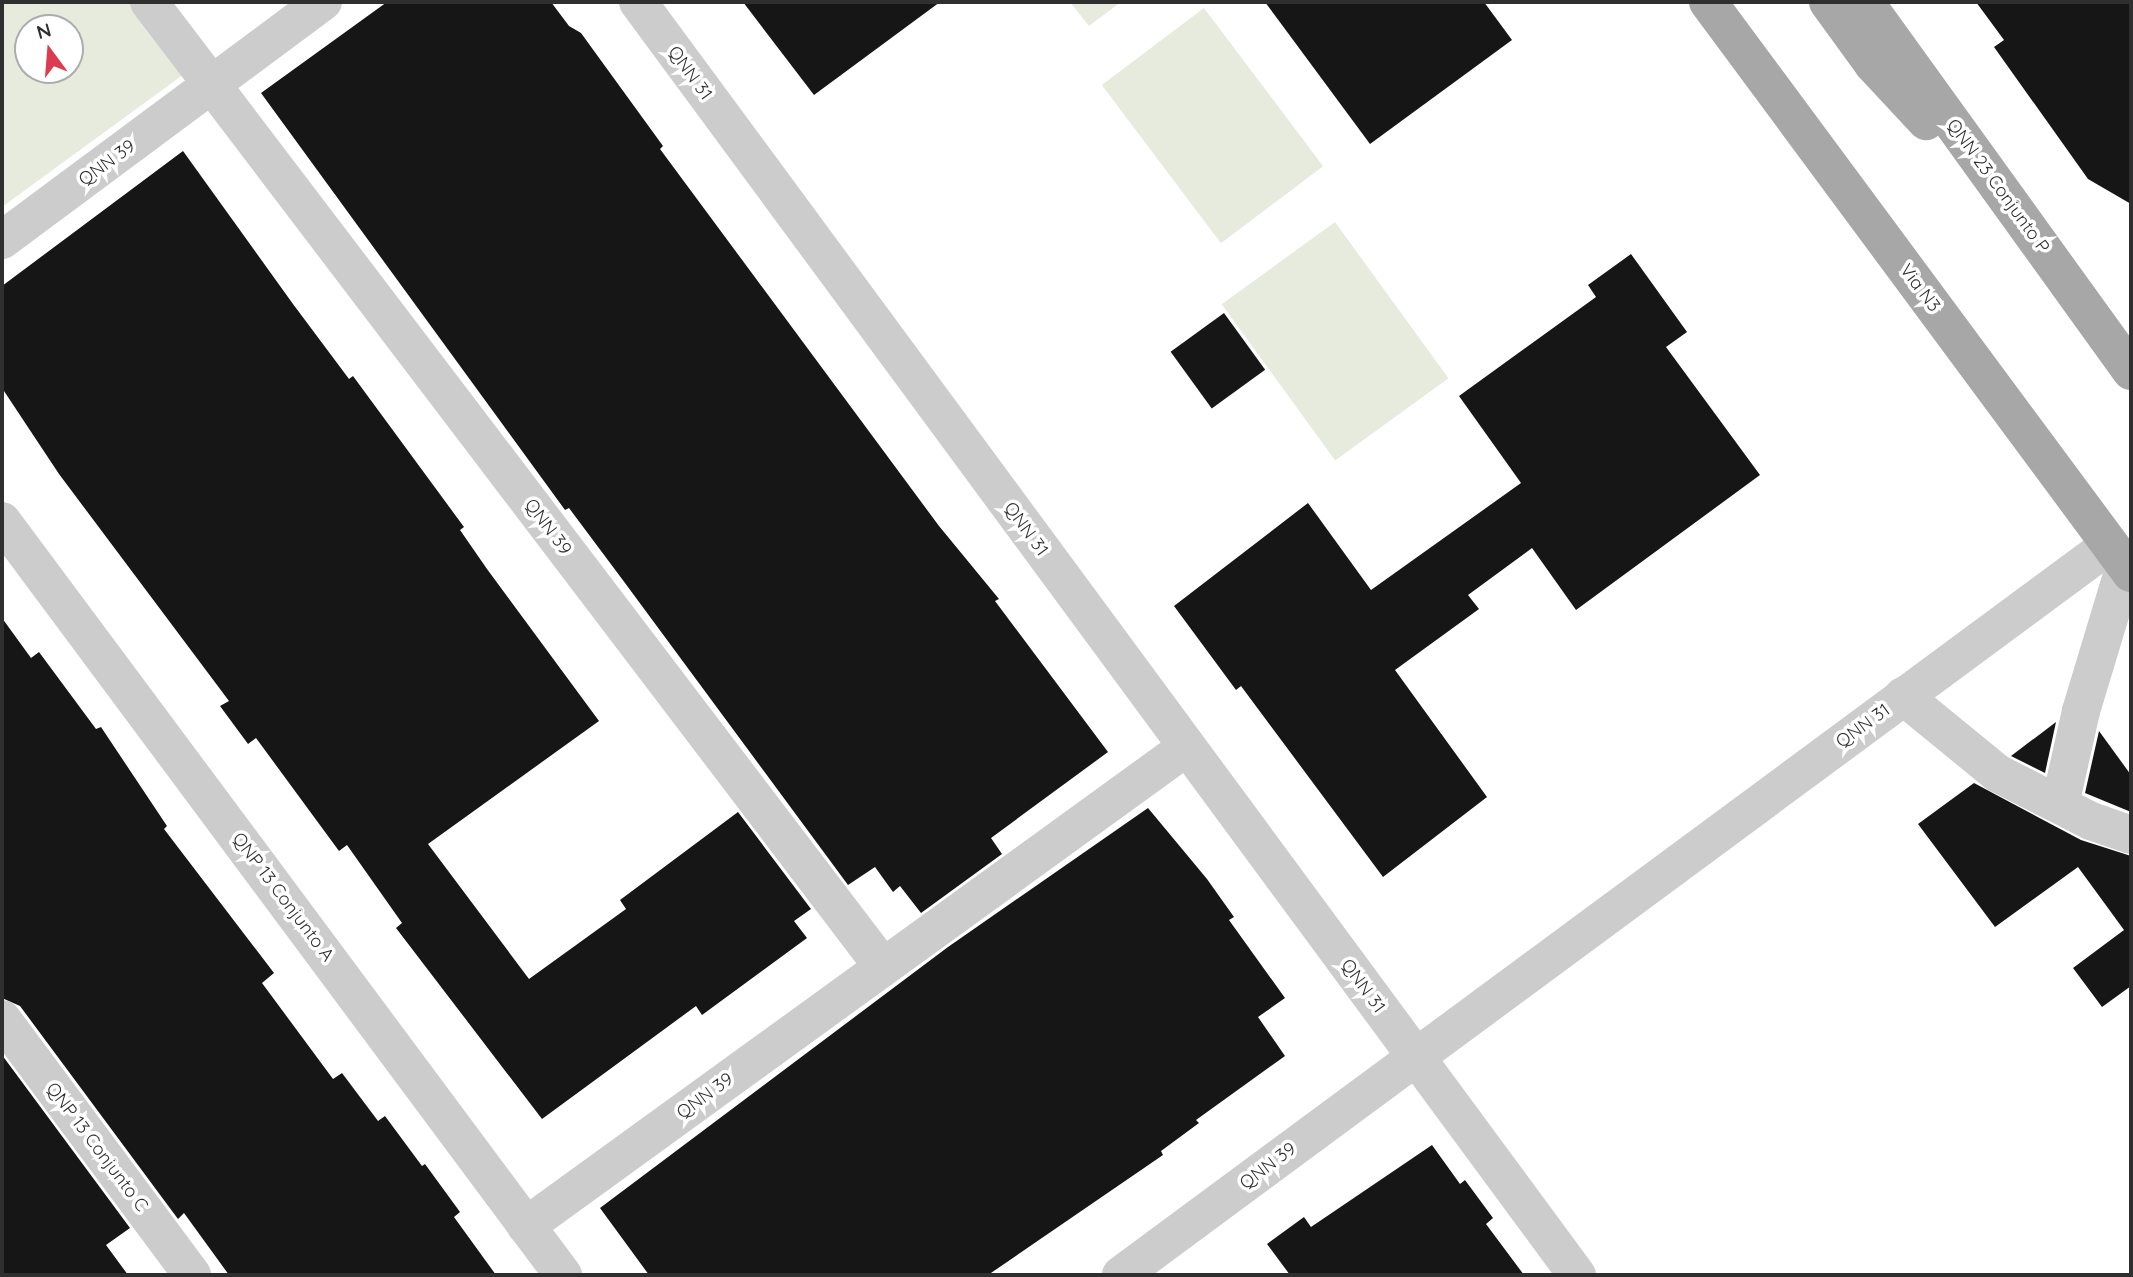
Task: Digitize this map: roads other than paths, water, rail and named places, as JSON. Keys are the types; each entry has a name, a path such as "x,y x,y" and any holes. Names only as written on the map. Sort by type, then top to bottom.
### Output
{"main road":[{"name":"Via N3","path":"1708,2 2121,561"},
{"path":"1828,2 1873,64 2037,241"},
{"name":"QNN 23 Conjunto P","path":"1865,2 2131,371"}],"street":[{"name":"QNN 39","path":"149,2 883,967"},
{"name":"QNN 39","path":"2,240 323,2"},
{"name":"QNN 31","path":"638,2 1577,1275"},
{"name":"QNP 13 Conjunto A","path":"2,520 563,1275"},
{"name":"QNN 31","path":"1415,1057 1903,696 2121,561"},
{"path":"2060,805 2081,711 2121,561"},
{"path":"1903,696 1997,773 2060,805 2131,835"},
{"name":"QNN 39","path":"526,1226 1187,747"},
{"name":"QNP 13 Conjunto C","path":"2,1019 192,1275"},
{"name":"QNN 39","path":"1121,1275 1415,1057"}]}
